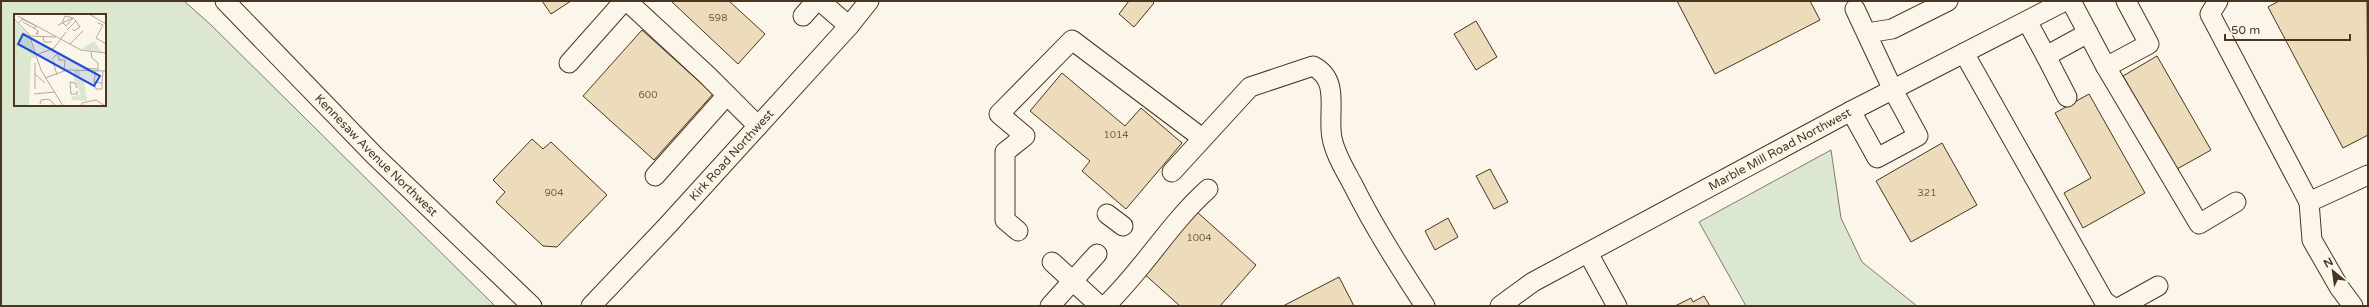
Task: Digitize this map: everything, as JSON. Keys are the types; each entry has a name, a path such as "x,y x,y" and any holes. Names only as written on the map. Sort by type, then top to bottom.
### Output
{"street":[{"name":"Kennesaw Avenue Northwest","path":"225,1 375,156 532,306"},
{"path":"569,63 624,1"},
{"path":"627,1 758,126"},
{"path":"803,16 816,1"},
{"path":"820,1 849,26"},
{"name":"Kirk Road Northwest","path":"591,306 667,226 849,26 869,1"},
{"path":"1868,33 1892,29 1948,1"},
{"name":"Marble Mill Road Northwest","path":"1500,306 1533,282 1851,111 2065,1"},
{"path":"2071,1 2106,67 2199,224 2236,202"},
{"path":"2106,67 2150,44 2126,1"},
{"path":"2218,1 2210,14 2309,202 2312,240 2339,287 2353,306"},
{"path":"1851,111 1877,158 1918,136 1893,90 1868,33 1855,9"},
{"path":"2027,21 2067,97"},
{"path":"2046,56 2088,33"},
{"path":"1018,231 1005,220 1005,152 1025,136 1000,114 1072,40 1202,138"},
{"path":"1964,53 2104,301 2111,306"},
{"path":"1172,172 1250,87 1313,66 1322,71 1330,84 1332,138 1340,160 1374,228 1425,306"},
{"path":"655,176 727,95"},
{"path":"2309,202 2368,174"},
{"path":"1105,306 1128,284 1188,207 1208,189"},
{"path":"1107,214 1123,226"},
{"path":"1588,253 1617,306"},
{"path":"1050,306 1098,254"},
{"path":"1052,262 1100,306"},
{"path":"2122,306 2158,286"}],"green space":[{"path":"1,1 184,1 210,24 495,306 1,306"},
{"path":"1831,150 1841,218 1862,262 1917,306 1746,306 1699,222"}],"building":[{"path":"542,1 571,1 551,14"},
{"path":"671,1 729,1 765,34 738,64"},
{"path":"1129,1 1152,1 1154,3 1134,27 1119,14"},
{"path":"1677,1 1810,1 1820,20 1715,74"},
{"path":"2279,1 2367,1 2368,135 2343,148 2268,7"},
{"path":"1476,21 1497,57 1476,70 1454,34"},
{"path":"642,30 713,94 654,160 583,96"},
{"path":"2157,56 2211,150 2177,169 2123,76"},
{"path":"1062,73 1125,126 1141,108 1182,143 1126,209 1082,171 1090,161 1030,111"},
{"path":"2089,94 2145,193 2083,228 2064,193 2091,178 2055,113"},
{"path":"532,139 543,149 551,142 607,195 557,247 543,246 496,202 505,192 493,180"},
{"path":"1942,143 1977,205 1911,242 1876,181"},
{"path":"1490,169 1508,202 1494,209 1476,176"},
{"path":"1196,211 1256,265 1220,306 1180,306 1142,272"},
{"path":"1448,218 1458,237 1435,250 1425,231"},
{"path":"1339,277 1354,306 1283,306"},
{"path":"1704,296 1710,306 1675,306 1691,298 1693,302"}]}
